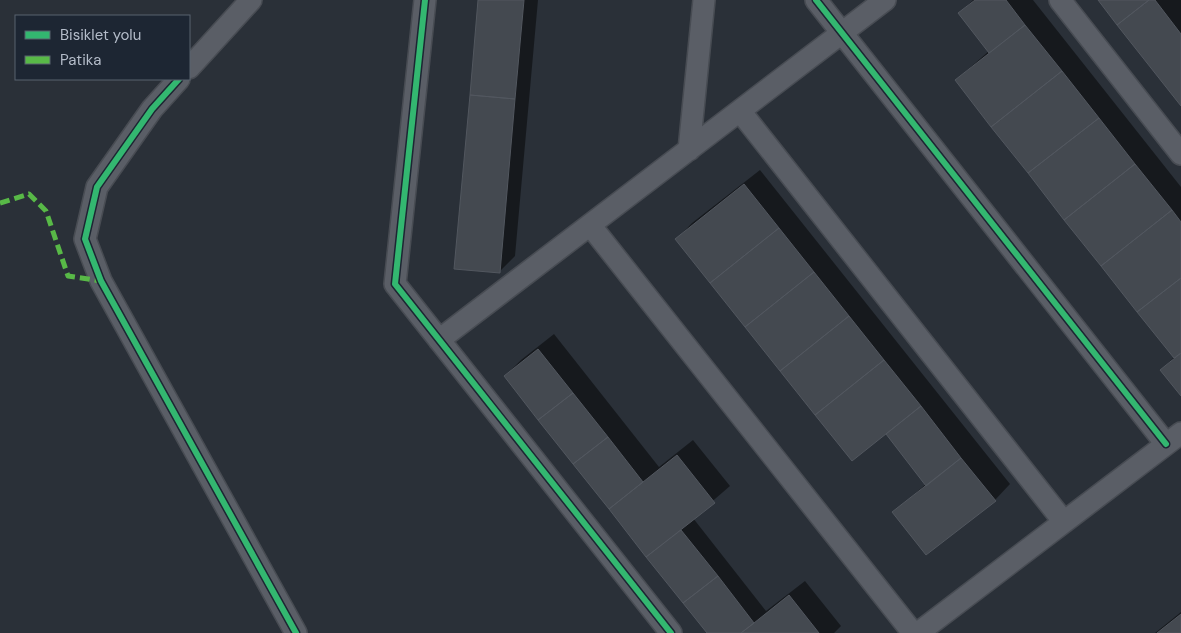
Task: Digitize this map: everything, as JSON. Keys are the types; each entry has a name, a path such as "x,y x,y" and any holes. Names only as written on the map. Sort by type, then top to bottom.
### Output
{"street":[{"path":"190,67 251,0"},
{"path":"425,0 395,284 671,633"},
{"path":"689,150 704,0"},
{"path":"816,0 1174,438 918,633"},
{"path":"439,340 885,0"},
{"path":"1060,0 1181,154"},
{"path":"178,80 152,109 97,187 85,239 101,281 296,633"},
{"path":"740,111 1064,522"},
{"path":"590,224 913,633"}],"building":[{"path":"478,0 524,0 515,99 470,95"},
{"path":"975,0 1006,0 1025,25 989,53 958,13"},
{"path":"1098,0 1149,0 1117,25"},
{"path":"1149,0 1155,0 1181,34 1181,106 1117,25"},
{"path":"1025,25 1062,71 991,127 955,80"},
{"path":"1062,71 1099,118 1028,173 991,127"},
{"path":"470,95 515,99 500,273 454,269"},
{"path":"1099,118 1135,164 1064,220 1028,173"},
{"path":"1135,164 1172,210 1101,266 1064,220"},
{"path":"744,184 779,228 710,283 675,239"},
{"path":"1172,210 1181,222 1181,278 1137,312 1101,266"},
{"path":"779,228 814,272 745,327 710,283"},
{"path":"814,272 849,316 780,371 745,327"},
{"path":"1181,278 1181,353 1174,358 1137,312"},
{"path":"849,316 884,360 815,415 780,371"},
{"path":"538,349 573,393 538,420 504,376"},
{"path":"1181,353 1181,396 1160,370"},
{"path":"884,360 921,406 852,461 815,415"},
{"path":"573,393 608,437 573,464 538,420"},
{"path":"921,406 961,458 926,486 886,434"},
{"path":"608,437 643,482 609,509 573,464"},
{"path":"677,455 715,503 646,557 609,509"},
{"path":"961,458 996,501 926,555 892,512"},
{"path":"681,530 718,576 683,603 646,557"},
{"path":"718,576 754,623 741,633 707,633 683,603"},
{"path":"789,595 819,633 741,633 754,623"},
{"path":"1181,614 1181,633 1157,633"}],"marked path":[{"path":"0,203 29,194 46,211 68,276 101,281"}],"cycle path":[{"path":"425,0 395,284 671,633"},
{"path":"816,0 1166,444"},
{"path":"178,80 152,109 97,187 85,239 101,281 296,633"}]}
